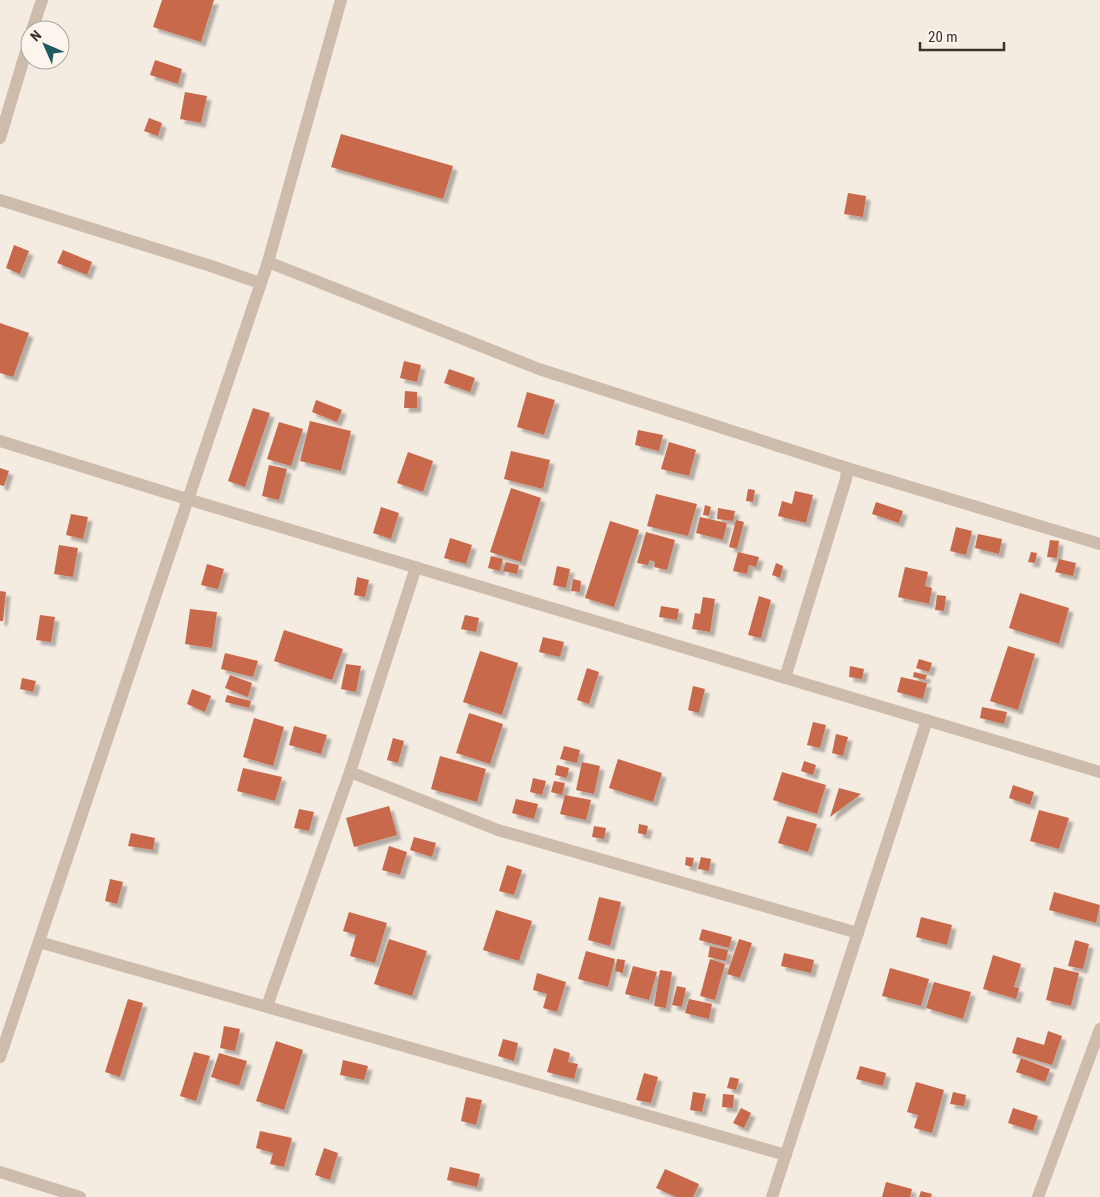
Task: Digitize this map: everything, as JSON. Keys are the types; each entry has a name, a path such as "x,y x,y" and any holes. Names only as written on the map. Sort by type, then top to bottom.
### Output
{"street":[{"path":"35,20 42,0"},
{"path":"0,1057 268,262 341,0"},
{"path":"0,138 20,70"},
{"path":"0,200 260,283"},
{"path":"268,262 539,370 847,468 1100,544"},
{"path":"0,441 1100,772"},
{"path":"785,678 846,479 847,468"},
{"path":"267,1006 350,772 416,567"},
{"path":"772,1197 927,720"},
{"path":"350,772 498,830 858,933"},
{"path":"39,942 786,1156"},
{"path":"1038,1197 1100,1029"},
{"path":"0,1172 80,1197"}],"building":[{"path":"162,0 214,0 201,42 153,27"},
{"path":"155,60 182,69 178,84 150,75"},
{"path":"185,92 207,96 201,123 180,119"},
{"path":"149,118 162,123 158,136 144,131"},
{"path":"341,134 453,166 443,199 331,167"},
{"path":"848,193 866,196 863,217 844,214"},
{"path":"14,245 29,251 20,274 6,268"},
{"path":"63,250 92,262 87,275 57,263"},
{"path":"0,323 29,333 13,377 0,373"},
{"path":"404,361 421,365 417,382 400,378"},
{"path":"449,369 475,378 470,392 444,383"},
{"path":"405,391 417,392 417,408 404,408"},
{"path":"527,392 555,400 544,435 517,427"},
{"path":"316,400 342,410 337,422 312,412"},
{"path":"253,408 270,413 245,487 228,481"},
{"path":"310,421 351,431 341,471 300,461"},
{"path":"279,422 303,429 291,466 267,459"},
{"path":"638,430 663,435 659,451 635,445"},
{"path":"669,442 696,450 689,476 661,469"},
{"path":"511,451 550,460 543,489 504,479"},
{"path":"408,452 433,461 423,492 397,483"},
{"path":"269,465 287,469 279,500 262,496"},
{"path":"0,468 9,471 4,486 0,485"},
{"path":"511,488 541,498 521,562 490,552"},
{"path":"748,489 755,490 753,502 746,501"},
{"path":"795,491 813,495 806,523 778,516 782,501 792,504"},
{"path":"656,494 697,504 688,536 647,526"},
{"path":"876,502 903,511 899,523 872,514"},
{"path":"705,505 711,507 709,516 703,515"},
{"path":"381,507 399,513 391,539 373,533"},
{"path":"718,508 735,511 733,521 717,519"},
{"path":"71,514 88,517 83,539 66,535"},
{"path":"700,517 727,523 723,540 696,533"},
{"path":"736,520 744,522 737,549 729,547"},
{"path":"610,521 639,530 614,607 585,598"},
{"path":"956,527 972,531 966,555 950,551"},
{"path":"646,532 675,540 667,570 654,567 655,562 650,560 648,565 637,563"},
{"path":"978,534 1002,539 999,554 975,548"},
{"path":"450,538 472,545 466,564 444,558"},
{"path":"1050,540 1059,541 1057,558 1047,557"},
{"path":"59,545 78,548 73,577 54,574"},
{"path":"738,552 759,557 756,567 749,565 747,574 733,571"},
{"path":"1031,552 1037,553 1035,563 1028,562"},
{"path":"491,556 503,559 500,571 488,568"},
{"path":"1059,559 1076,563 1073,576 1055,572"},
{"path":"506,562 519,565 517,574 503,571"},
{"path":"776,563 783,566 780,578 772,575"},
{"path":"207,564 224,569 218,589 201,585"},
{"path":"557,566 570,569 566,588 553,585"},
{"path":"905,567 928,572 925,586 932,588 929,604 898,597"},
{"path":"357,577 369,580 365,597 354,595"},
{"path":"573,579 581,581 580,592 571,591"},
{"path":"0,591 6,592 3,621 0,621"},
{"path":"1020,593 1069,608 1059,644 1009,628"},
{"path":"937,595 946,596 944,611 935,610"},
{"path":"759,596 771,600 761,638 748,635"},
{"path":"703,597 715,599 710,632 692,629 695,613 700,614"},
{"path":"661,606 679,609 677,620 659,617"},
{"path":"190,609 217,612 212,648 185,644"},
{"path":"40,615 55,617 51,642 36,640"},
{"path":"465,615 479,618 476,632 461,629"},
{"path":"284,630 343,649 332,680 274,661"},
{"path":"543,637 564,642 560,657 539,652"},
{"path":"1008,646 1035,654 1018,710 990,701"},
{"path":"480,651 518,663 502,715 463,702"},
{"path":"225,653 258,661 253,677 221,669"},
{"path":"919,659 932,663 929,672 916,668"},
{"path":"346,664 361,666 356,692 341,689"},
{"path":"850,666 864,669 862,679 849,677"},
{"path":"587,668 599,672 589,704 577,700"},
{"path":"914,672 927,675 925,680 913,677"},
{"path":"230,675 252,683 248,697 225,688"},
{"path":"901,677 927,683 923,699 897,692"},
{"path":"22,678 36,681 33,692 20,689"},
{"path":"693,686 705,689 699,713 688,710"},
{"path":"192,689 211,696 205,712 187,704"},
{"path":"227,695 251,701 249,708 225,702"},
{"path":"982,707 1007,712 1004,724 980,718"},
{"path":"469,713 503,724 490,764 456,753"},
{"path":"254,718 284,727 273,766 243,757"},
{"path":"813,722 826,725 820,748 807,745"},
{"path":"294,726 327,735 321,754 289,745"},
{"path":"836,734 848,737 843,756 832,753"},
{"path":"393,738 404,741 398,763 387,760"},
{"path":"564,746 580,750 577,763 560,759"},
{"path":"440,756 486,769 477,802 431,789"},
{"path":"618,759 662,773 653,802 609,788"},
{"path":"804,761 816,765 813,775 801,771"},
{"path":"582,762 600,766 594,794 576,790"},
{"path":"557,765 569,768 567,778 555,775"},
{"path":"243,768 282,777 275,801 237,791"},
{"path":"782,772 826,785 817,814 773,800"},
{"path":"533,778 546,781 542,795 530,792"},
{"path":"554,781 565,783 562,795 551,792"},
{"path":"1013,785 1034,792 1030,805 1009,798"},
{"path":"839,788 861,794 830,817"},
{"path":"565,795 591,800 586,820 560,814"},
{"path":"516,799 538,804 534,819 512,813"},
{"path":"389,806 397,835 354,847 346,818"},
{"path":"299,809 314,812 309,831 294,828"},
{"path":"1039,810 1069,818 1059,849 1030,841"},
{"path":"787,816 817,824 808,852 778,843"},
{"path":"639,824 648,826 646,835 638,833"},
{"path":"594,826 606,828 604,839 592,837"},
{"path":"131,833 155,838 153,850 128,846"},
{"path":"414,837 436,843 432,857 410,850"},
{"path":"389,846 407,852 400,875 382,870"},
{"path":"686,857 694,858 692,867 685,865"},
{"path":"701,857 711,859 709,871 698,869"},
{"path":"507,865 522,870 514,895 499,891"},
{"path":"110,879 123,882 117,904 105,901"},
{"path":"1054,892 1100,905 1096,923 1049,910"},
{"path":"599,897 621,902 610,946 588,940"},
{"path":"496,910 532,921 519,961 483,950"},
{"path":"349,912 387,923 375,963 350,956 356,935 343,931"},
{"path":"921,917 952,925 947,945 916,937"},
{"path":"702,929 732,937 729,948 699,940"},
{"path":"389,939 427,951 412,996 374,984"},
{"path":"739,939 752,943 740,978 727,974"},
{"path":"1075,940 1089,944 1083,969 1068,966"},
{"path":"710,946 728,950 726,961 708,957"},
{"path":"586,951 615,959 608,987 578,979"},
{"path":"784,953 814,960 811,973 781,966"},
{"path":"993,955 1021,964 1014,987 1019,988 1016,999 983,989"},
{"path":"617,959 625,960 623,973 615,971"},
{"path":"710,959 725,964 715,1000 700,996"},
{"path":"633,966 657,972 649,1000 625,994"},
{"path":"1054,967 1079,973 1071,1006 1046,1000"},
{"path":"890,968 929,979 921,1006 882,996"},
{"path":"660,970 672,972 666,1008 654,1006"},
{"path":"537,973 566,982 557,1012 543,1008 547,994 533,990"},
{"path":"934,982 971,992 963,1019 926,1008"},
{"path":"677,986 686,988 682,1007 672,1005"},
{"path":"128,999 143,1003 120,1077 105,1072"},
{"path":"689,999 712,1004 709,1019 685,1013"},
{"path":"224,1026 240,1029 235,1051 220,1048"},
{"path":"1048,1031 1062,1036 1052,1065 1012,1053 1017,1037 1044,1045"},
{"path":"503,1039 518,1043 514,1061 498,1056"},
{"path":"276,1041 303,1050 284,1110 256,1101"},
{"path":"554,1048 570,1053 568,1062 578,1064 574,1079 547,1072"},
{"path":"194,1052 210,1056 196,1101 180,1096"},
{"path":"219,1053 247,1061 239,1086 211,1077"},
{"path":"1021,1058 1050,1069 1045,1082 1016,1072"},
{"path":"343,1060 368,1066 364,1080 340,1075"},
{"path":"860,1066 886,1073 883,1086 856,1079"},
{"path":"644,1073 658,1077 651,1103 636,1100"},
{"path":"730,1077 739,1079 736,1090 727,1088"},
{"path":"916,1082 944,1090 932,1133 914,1128 918,1115 907,1112"},
{"path":"693,1092 706,1094 702,1112 690,1110"},
{"path":"953,1092 966,1095 964,1106 950,1104"},
{"path":"723,1094 734,1095 733,1108 722,1107"},
{"path":"466,1097 482,1100 476,1125 461,1121"},
{"path":"741,1108 751,1113 744,1128 733,1123"},
{"path":"1013,1108 1038,1116 1033,1131 1008,1123"},
{"path":"260,1131 292,1138 284,1167 270,1164 273,1153 256,1148"},
{"path":"324,1148 338,1153 330,1180 315,1175"},
{"path":"450,1167 480,1174 477,1187 447,1180"},
{"path":"665,1169 699,1184 693,1197 676,1197 656,1188"},
{"path":"886,1182 912,1189 910,1197 882,1197"},
{"path":"921,1191 932,1194 931,1197 919,1197"}]}
